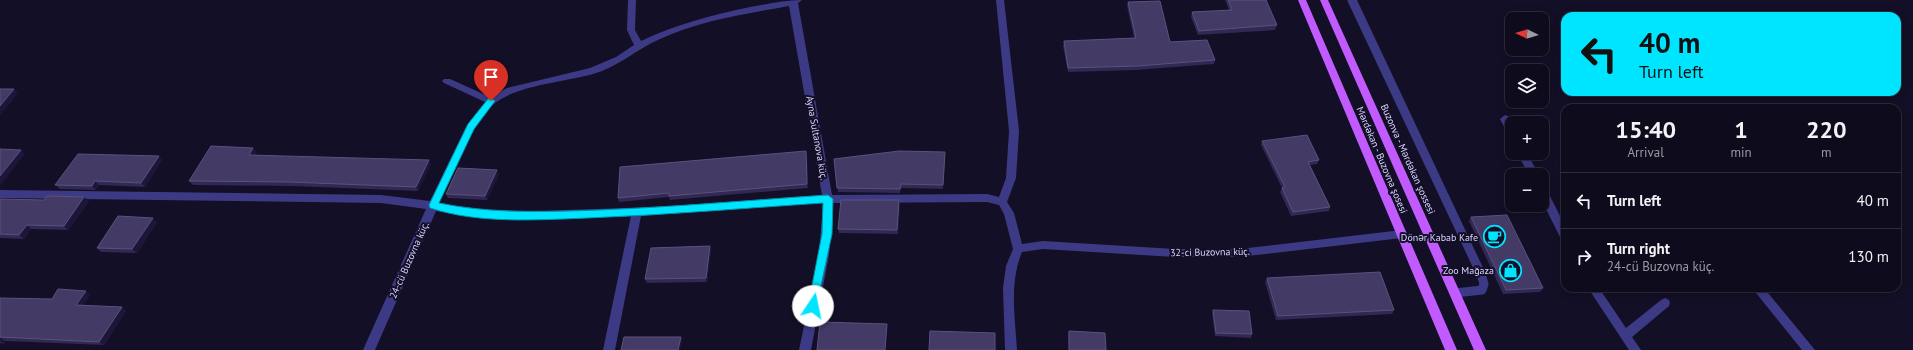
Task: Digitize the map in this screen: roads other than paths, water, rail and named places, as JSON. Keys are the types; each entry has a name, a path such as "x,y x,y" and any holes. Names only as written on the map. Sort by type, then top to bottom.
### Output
{"main road":[{"name":"Mərdəkan - Buzovna şosesi","path":"1302,0 1451,350"},
{"name":"Buzonva - Mərdəkan şossesi","path":"1324,0 1480,350"}],"street":[{"path":"632,0 631,30 639,46"},
{"path":"1000,0 1014,131 1011,178 1002,202"},
{"name":"24-cü Buzovna küç.","path":"369,350 433,205 471,127 491,101 507,92 523,87 592,71 619,59 639,46 669,30 688,24 796,1"},
{"name":"Ayna Sultanova küç.","path":"796,1 828,199 827,234 805,350"},
{"path":"447,81 491,101"},
{"path":"0,194 382,199 433,205 464,212 495,215 637,212 828,199 987,198 1002,202 1009,213 1018,249 1011,266 1008,288 1011,350"},
{"path":"1549,205 1561,228"},
{"path":"609,350 637,212"},
{"name":"32-ci Buzovna küç.","path":"1018,249 1029,246 1043,245 1175,253 1239,253 1402,234"},
{"path":"1596,292 1635,350"},
{"path":"1760,292 1809,350"},
{"path":"1626,335 1665,303"}],"lane":[{"path":"1352,0 1481,274 1484,284 1482,290 1455,293"}],"place":[{"name":"Dönər Kabab Kafe","path":"1494,237"},
{"name":"Zoo Mağaza","path":"1510,270"}]}
